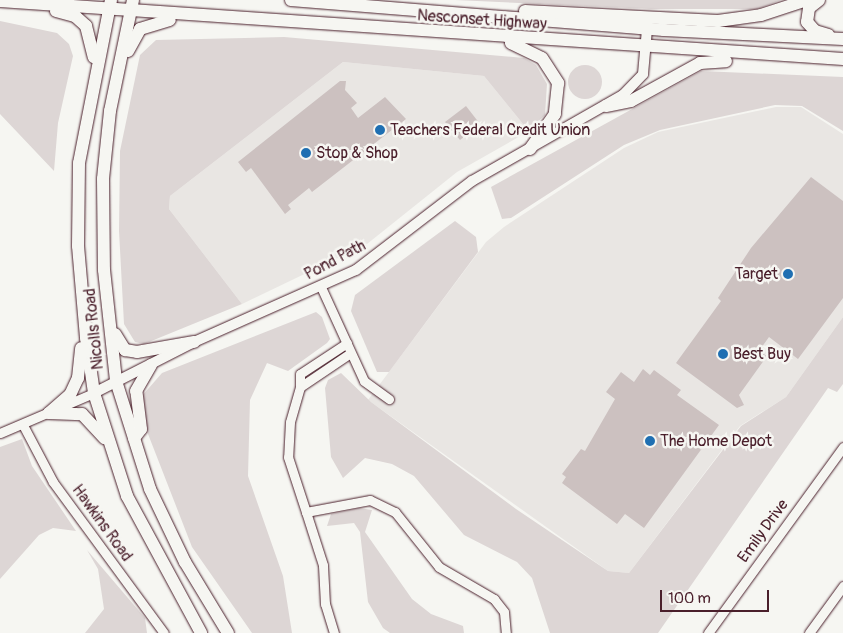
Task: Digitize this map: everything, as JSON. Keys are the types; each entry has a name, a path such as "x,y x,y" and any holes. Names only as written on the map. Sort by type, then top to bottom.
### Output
{"highway":[{"name":"Nesconset Highway","path":"291,0 647,29 843,38"},
{"path":"399,8 718,21 761,15 807,0"},
{"path":"819,0 809,8 809,25 843,38"},
{"name":"Nesconset Highway","path":"5,1 132,6 201,16 492,36 647,49 843,59"},
{"path":"5,1 70,15 83,22 92,39 94,76"},
{"name":"Nicolls Road","path":"110,5 94,76 78,184 83,313 94,393 114,453 152,548 201,633"},
{"name":"Nicolls Road","path":"132,6 114,86 102,194 108,309 116,381 150,489 185,562 228,633"},
{"path":"114,86 140,29 157,21 201,16"},
{"path":"492,36 538,54 558,83 556,114 530,149"},
{"path":"606,106 631,101 705,62 770,56"},
{"path":"108,309 118,344 125,350 150,351 194,342"},
{"path":"49,413 70,395 81,370 83,313"},
{"path":"134,438 141,429 136,391 151,365"},
{"path":"49,413 72,412 90,418 114,453"}],"main road":[{"name":"Pond Path","path":"94,393 194,342 321,286 365,264 472,181 606,106 640,78 647,49 647,29"}],"street":[{"path":"321,286 347,343 349,354 364,381 389,399"},
{"path":"334,633 325,604 323,565 288,457 290,422 300,387 300,374 347,343"},
{"path":"300,387 349,354"},
{"path":"307,368 315,377"},
{"name":"Pond Path","path":"0,433 23,425 94,393"},
{"name":"Hawkins Road","path":"23,425 54,482 163,632"},
{"name":"Emily Drive","path":"708,633 843,447"},
{"path":"306,512 354,501 384,503 439,567 494,599 504,612 506,633"},
{"path":"809,633 843,586"}],"shaded area":[{"path":"455,0 781,0 757,9 651,9"},
{"path":"0,21 57,33 69,44 73,56 58,123 54,171 0,114"},
{"path":"284,37 524,58 536,65 547,84 545,115 524,134 523,124 484,76 343,62 170,196 169,209 242,304 144,344 135,342 124,324 119,231 120,151 140,55 156,40"},
{"path":"343,62 484,76 523,124 524,134 457,172 367,244 242,304 169,209 170,196"},
{"path":"585,65 597,70 602,82 597,94 585,99 573,94 568,82 573,70"},
{"path":"701,71 843,77 843,131 802,106 775,105 660,130 624,145 511,218 502,219 491,187"},
{"path":"776,107 801,107 843,134 843,317 786,397 740,426 629,573 608,571 368,400 486,242 504,227 624,148 658,132"},
{"path":"455,221 476,237 478,252 389,372 377,372 351,311 355,295"},
{"path":"316,312 322,317 330,339 327,343 288,371 267,363 250,400 248,476 283,576 292,633 252,633 192,547 141,416 141,397 162,373"},
{"path":"843,317 843,384 837,392 828,388 658,633 550,633 532,578 517,562 464,535 414,476 392,464 365,458 343,478 331,457 325,388 328,380 341,373 371,402 516,509 608,571 629,573 741,426 786,397"},
{"path":"22,439 32,466 76,531 53,528 39,535 0,579 0,447"},
{"path":"359,508 372,510 365,532 412,599 431,614 463,626 464,633 390,633 383,628 368,602 360,532 354,523 327,526 331,514"},
{"path":"87,550 145,618 147,633 85,633 104,609 98,569"}],"building":[{"name":"Stop & Shop","path":"340,81 346,81 345,90 357,103 351,108 358,118 385,97 406,119 312,192 309,188 288,205 291,209 285,214 251,168 246,172 238,162"},
{"path":"466,106 480,124 460,140 445,122"},
{"name":"Target","path":"811,177 843,201 843,298 798,359 769,337 759,351 767,356 739,395 744,405 737,408 676,363 721,301 718,298 751,248"},
{"name":"The Home Depot","path":"643,369 650,375 654,370 681,390 677,395 719,425 644,528 625,514 617,524 562,483 566,477 562,474 581,449 585,451 615,399 606,392 621,372 634,382"}],"place":[{"name":"Teachers Federal Credit Union","path":"380,130"},
{"name":"Stop & Shop","path":"306,153"},
{"name":"Target","path":"788,274"},
{"name":"Best Buy","path":"723,354"},
{"name":"The Home Depot","path":"650,441"}]}
